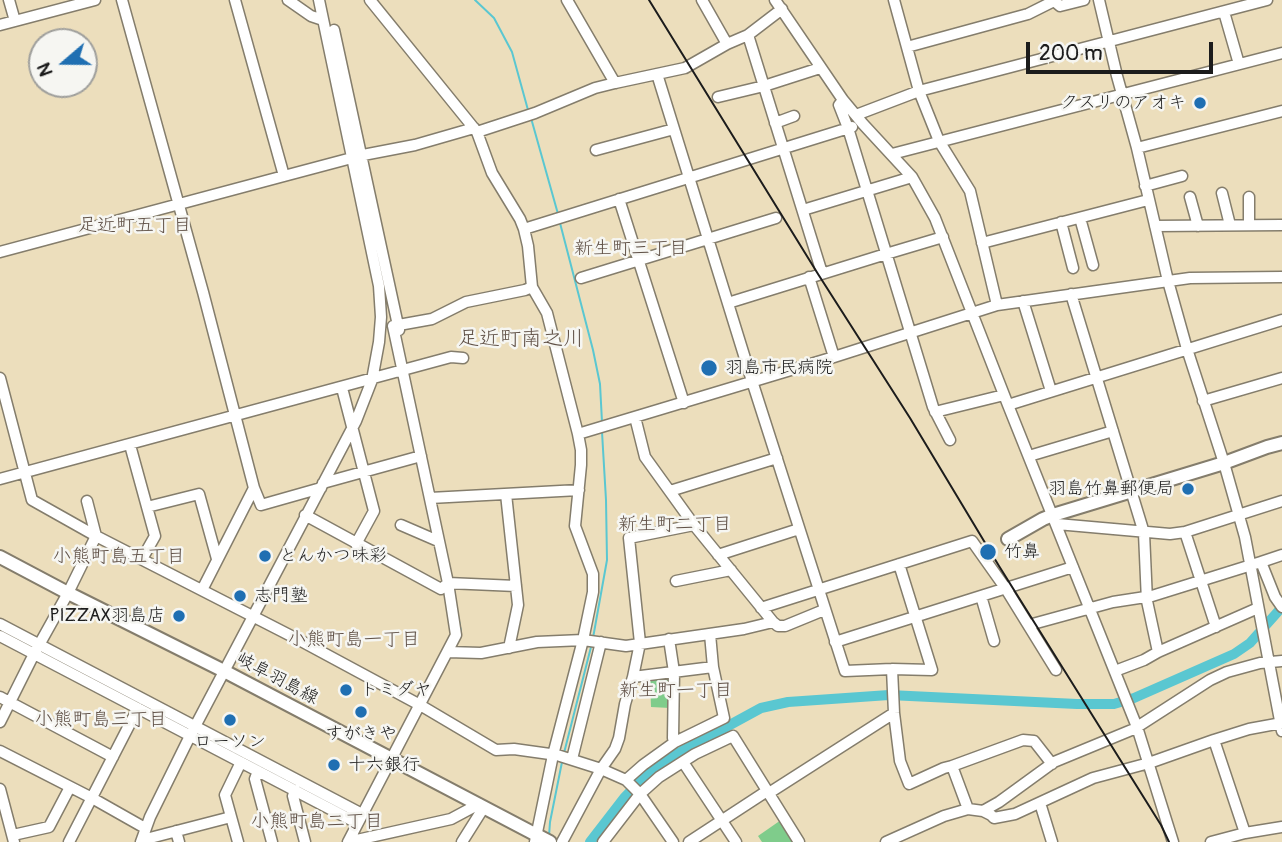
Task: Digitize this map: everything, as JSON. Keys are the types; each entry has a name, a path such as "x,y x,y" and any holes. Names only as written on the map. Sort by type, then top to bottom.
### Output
{"main road":[{"path":"1008,539 1043,519 1055,519 1131,491 1224,464 1282,443"},
{"name":"岐阜羽島線","path":"0,557 225,671 540,839"}],"street":[{"path":"9,0 15,21"},
{"path":"0,25 95,0"},
{"path":"122,0 254,488 261,505 364,471 421,456"},
{"path":"236,0 284,176"},
{"path":"288,0 311,16 323,20"},
{"path":"319,0 398,324 421,456 433,498"},
{"path":"370,0 475,130 492,173 524,229 532,287 547,313 578,434 581,450 575,526 593,574 593,592 585,640 555,755 540,839"},
{"path":"567,0 615,83"},
{"path":"702,0 727,44"},
{"path":"894,0 919,91 939,141 970,191 997,305"},
{"path":"907,47 1028,14 1055,1 1060,6 1084,0"},
{"path":"1098,0 1187,349 1238,515 1256,563 1279,602 1258,605 1216,627 1115,671"},
{"path":"856,115 919,91 1267,0"},
{"path":"0,253 284,176 475,130 535,113 595,88 685,68 748,35 778,4 843,100 912,177 935,218 1138,727 1173,842"},
{"path":"1224,12 1239,64"},
{"path":"231,817 178,837 141,841 193,731 352,427 372,380 381,317 379,286 334,30"},
{"path":"748,35 822,273"},
{"path":"892,154 1282,52"},
{"path":"718,97 820,68"},
{"path":"657,74 845,671 932,670 899,564"},
{"path":"843,100 839,105 910,333 935,411 950,440"},
{"path":"1137,148 1282,111"},
{"path":"775,123 794,116"},
{"path":"524,229 863,124"},
{"path":"596,150 674,129"},
{"path":"1145,186 1182,176"},
{"path":"803,210 912,177"},
{"path":"1222,193 1230,225"},
{"path":"1190,197 1198,226"},
{"path":"1249,197 1249,225"},
{"path":"619,199 684,403"},
{"path":"982,243 1148,200"},
{"path":"1080,218 1093,265"},
{"path":"581,278 776,219"},
{"path":"1061,222 1073,268"},
{"path":"1156,226 1282,225"},
{"path":"728,303 943,237"},
{"path":"809,277 834,357"},
{"path":"578,434 997,305 1168,281 1212,277 1282,277"},
{"path":"398,324 432,319 467,302 532,287"},
{"path":"1071,294 1144,533 1147,597 1158,652"},
{"path":"1023,301 1051,391"},
{"path":"935,411 1051,391 1282,320"},
{"path":"0,479 451,357 463,358"},
{"path":"348,842 456,635 438,541 433,498 405,370"},
{"path":"0,378 32,500 420,705 496,750 514,749 555,755 601,769 628,781 673,842"},
{"path":"1203,401 1282,378"},
{"path":"342,388 374,511 356,544"},
{"path":"635,417 645,457 694,525 773,622 778,626 785,626 824,610"},
{"path":"1029,456 1113,430"},
{"path":"130,444 155,536 142,559"},
{"path":"670,492 776,458"},
{"path":"202,590 254,488"},
{"path":"433,498 579,490"},
{"path":"147,507 199,494 216,559"},
{"path":"506,494 518,606 509,648"},
{"path":"0,722 5,700 37,649 96,536 87,501"},
{"path":"1055,519 1144,533 1170,534 1185,532 1282,501"},
{"path":"305,515 441,589 448,583 516,586"},
{"path":"401,525 438,541"},
{"path":"562,842 615,748 633,677 640,643 629,538 694,525"},
{"path":"718,555 799,529"},
{"path":"1185,532 1216,627"},
{"path":"761,608 972,541 1006,589 1056,670"},
{"path":"1029,625 1113,602 1147,597 1282,555"},
{"path":"886,842 944,816 968,809 983,811 994,818 1014,814 1078,784 1149,764 1249,729 1282,726 1258,605 1256,563"},
{"path":"835,642 1073,567"},
{"path":"676,580 731,570"},
{"path":"981,596 994,641"},
{"path":"448,652 481,653 537,642 585,640 626,646 744,629 773,622"},
{"path":"0,624 37,649 138,708 193,731 241,762 359,819"},
{"path":"628,781 643,765 675,742 724,718 713,667 710,634"},
{"path":"0,636 37,649 359,819"},
{"path":"669,639 674,672 675,742"},
{"path":"570,759 600,642"},
{"path":"983,811 1052,764 1138,727 1210,680 1227,672 1268,661 1282,661"},
{"path":"633,677 713,667"},
{"path":"892,669 900,761 909,784 944,768 1023,740 1034,741 1052,764"},
{"path":"5,700 113,757"},
{"path":"69,842 138,708"},
{"path":"689,842 894,709"},
{"path":"603,842 639,793 695,754 733,736 799,842"},
{"path":"1214,740 1245,834"},
{"path":"0,751 145,828"},
{"path":"238,842 225,795 241,762"},
{"path":"683,762 736,842"},
{"path":"952,766 968,809"},
{"path":"258,771 255,779 272,842"},
{"path":"0,789 13,839 49,827 70,787"},
{"path":"295,790 293,796 305,842"},
{"path":"1040,803 1052,842"},
{"path":"348,842 451,819 482,806"},
{"path":"462,842 482,806"},
{"path":"1211,842 1282,827"}],"green space":[{"path":"669,677 670,708 651,707 650,679"},
{"path":"781,820 795,842 762,842 758,836"}],"waterway":[{"path":"475,0 494,18 512,52 528,110"},
{"path":"531,118 558,214"},
{"path":"560,223 593,350 600,384 602,422"},
{"path":"593,638 607,560 602,432"},
{"path":"590,842 624,798 649,772 761,708 788,702 889,695 1114,704 1134,698 1234,654 1250,643 1282,607"},
{"path":"458,616 460,637"},
{"path":"0,630 34,648"},
{"path":"564,753 591,647"},
{"path":"39,650 189,729"},
{"path":"197,733 254,763"},
{"path":"549,836 562,762"}],"railway":[{"path":"649,0 910,418 1169,842"}],"place":[{"name":"クスリのアオキ","path":"1200,103"},
{"name":"羽島市民病院","path":"709,368"},
{"name":"羽島竹鼻郵便局","path":"1188,489"},
{"name":"竹鼻","path":"988,552"},
{"name":"とんかつ味彩","path":"265,556"},
{"name":"志門塾","path":"240,596"},
{"name":"PIZZAX羽島店","path":"179,616"},
{"name":"トミダヤ","path":"346,690"},
{"name":"すがきや","path":"361,712"},
{"name":"ローソン","path":"230,720"},
{"name":"十六銀行","path":"334,765"}],"district":[{"name":"足近町五丁目","path":"135,226"},
{"name":"新生町三丁目","path":"631,249"},
{"name":"足近町南之川","path":"521,340"},
{"name":"新生町二丁目","path":"675,525"},
{"name":"小熊町島五丁目","path":"119,557"},
{"name":"小熊町島一丁目","path":"354,640"},
{"name":"新生町一丁目","path":"676,691"},
{"name":"小熊町島三丁目","path":"101,720"},
{"name":"小熊町島二丁目","path":"317,822"}]}
